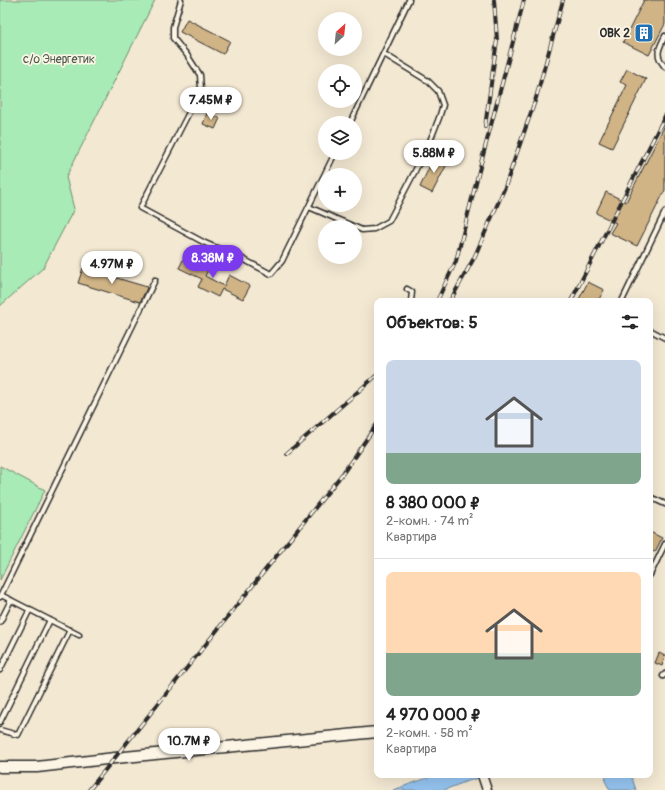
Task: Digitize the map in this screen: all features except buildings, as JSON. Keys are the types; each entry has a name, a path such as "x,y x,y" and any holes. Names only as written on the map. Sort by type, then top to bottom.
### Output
{"street":[{"path":"0,766 37,767 374,732"},
{"path":"483,778 487,790"}],"lane":[{"path":"181,0 173,27 173,38 187,55 200,75 200,89 140,208 205,243 241,258 270,274 282,260 332,160"},
{"path":"353,116 410,0"},
{"path":"665,36 658,52 659,58 665,67"},
{"path":"309,207 362,230 374,229 389,221 430,141 443,105 438,91 428,81 384,54"},
{"path":"623,298 665,212"},
{"path":"79,635 30,609 0,596 155,280"},
{"path":"407,289 412,292 411,298"},
{"path":"653,332 665,338"},
{"path":"653,498 665,504"},
{"path":"653,569 665,544"},
{"path":"0,622 11,600"},
{"path":"0,670 30,609"},
{"path":"0,722 50,620"},
{"path":"0,730 18,735 70,630"}],"green space":[{"name":"с/о Энергетик","path":"0,0 155,0 66,177 74,209 43,268 0,306"},
{"path":"0,466 45,490 0,580"}],"water":[{"path":"427,778 479,778 444,790 393,790"},
{"path":"606,778 632,778 636,790 610,790 605,781"}],"railway":[{"path":"485,127 497,40 494,0"},
{"path":"438,298 456,261 524,0"},
{"path":"452,298 474,258 505,187 536,98 563,0"},
{"path":"573,298 665,116"},
{"path":"286,454 374,378"},
{"path":"89,790 343,473 374,428"}],"place":[{"name":"ОВК 2","path":"644,33"}]}
